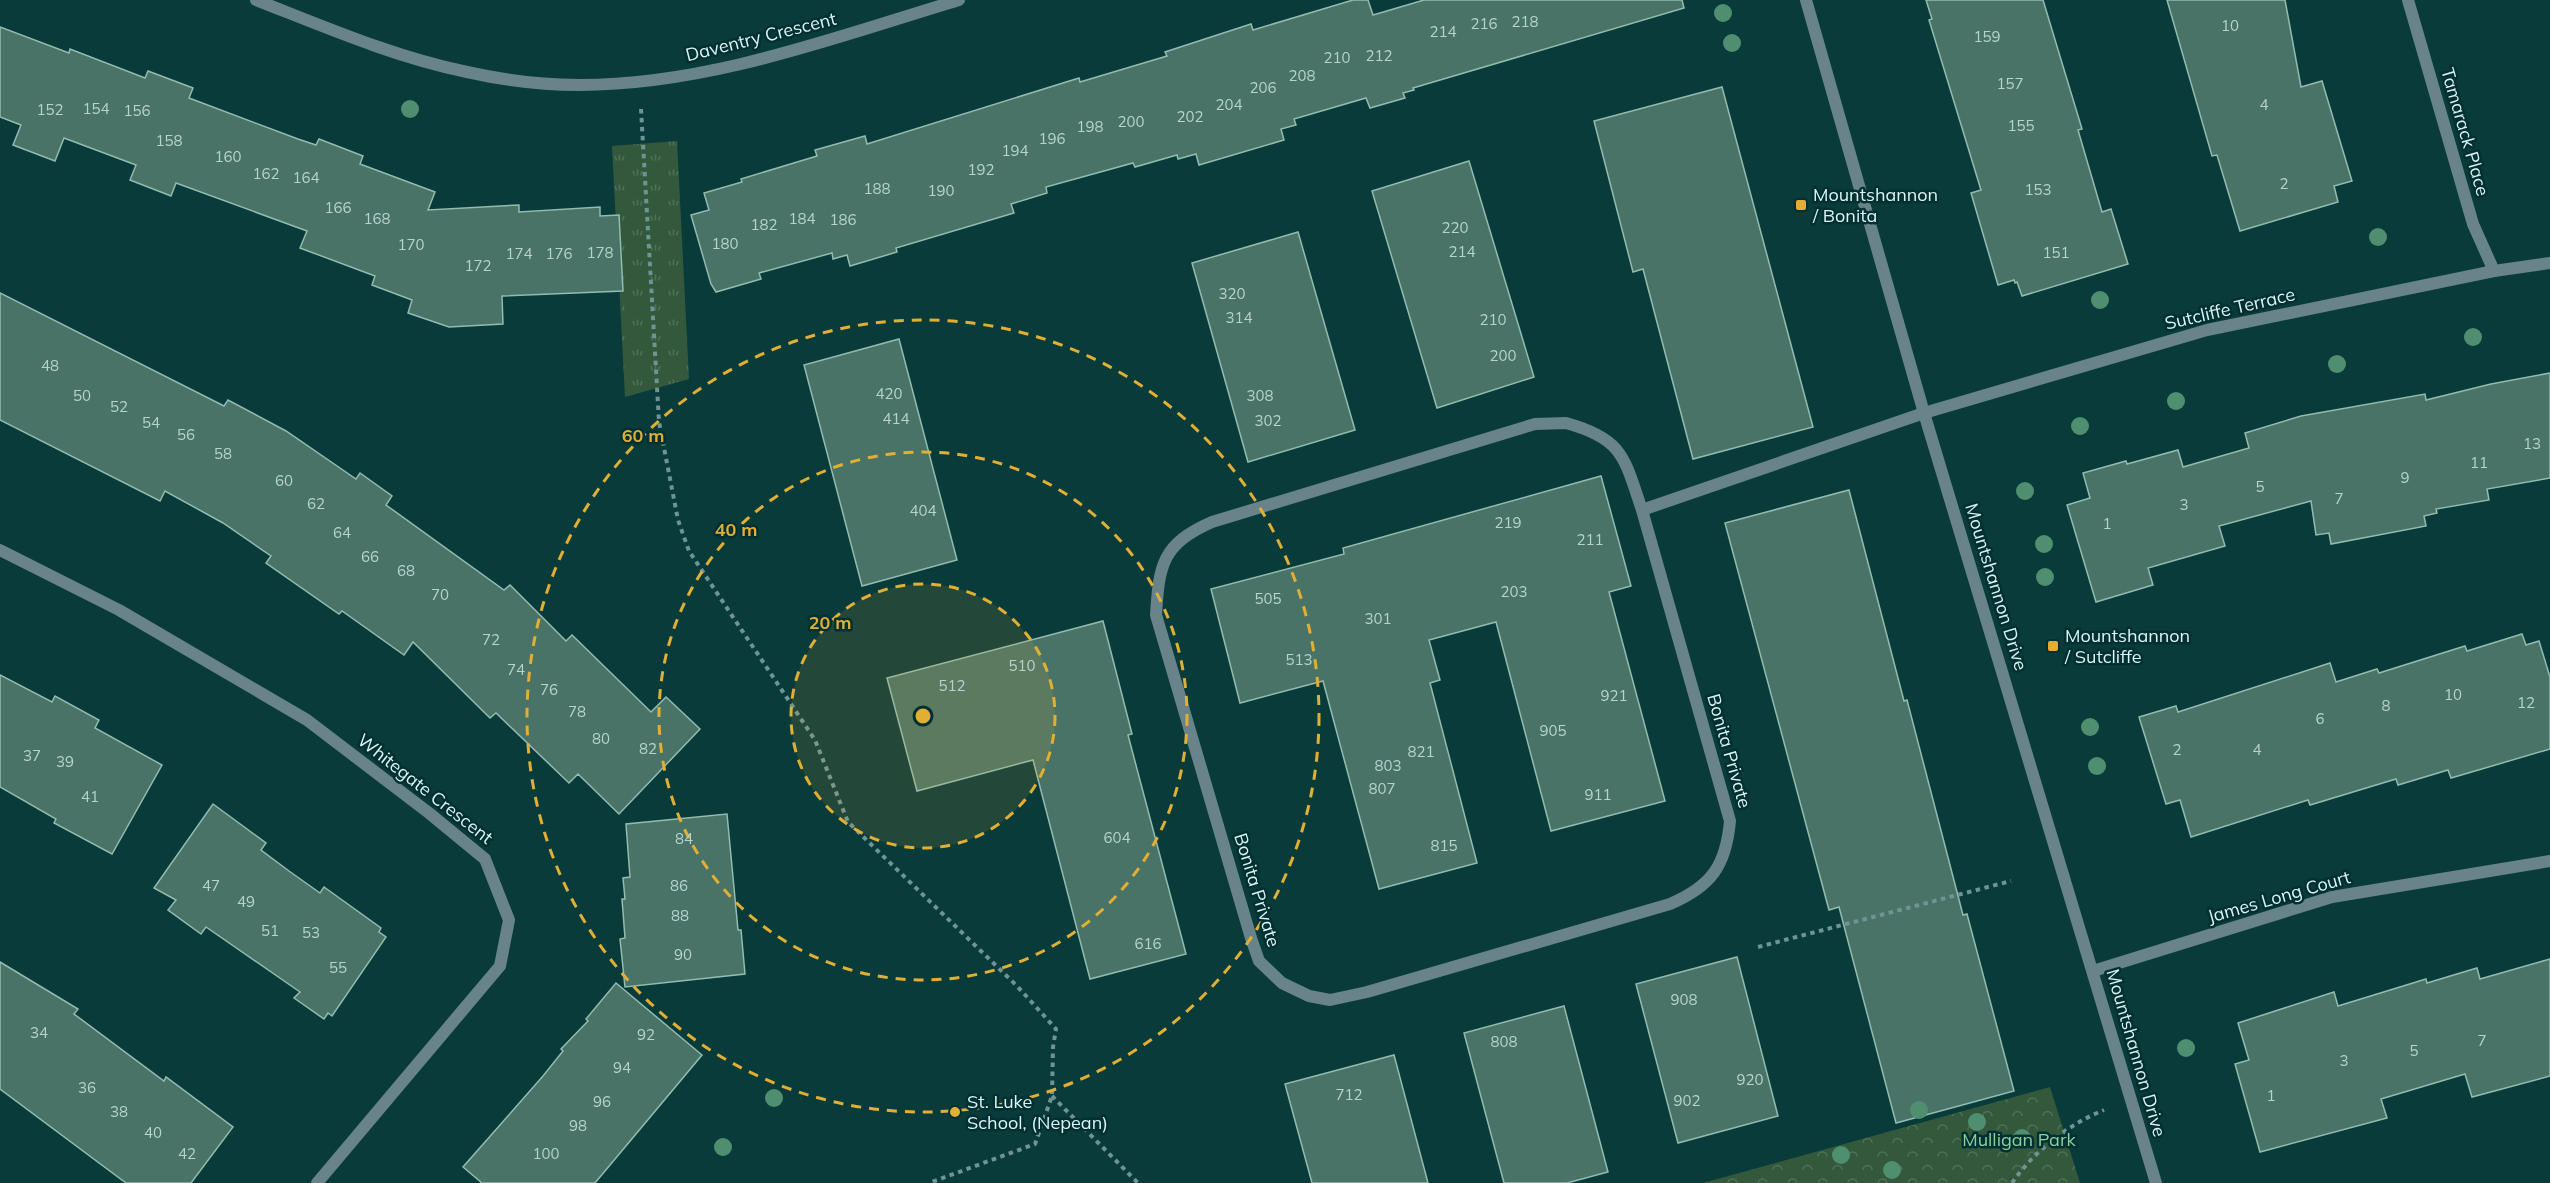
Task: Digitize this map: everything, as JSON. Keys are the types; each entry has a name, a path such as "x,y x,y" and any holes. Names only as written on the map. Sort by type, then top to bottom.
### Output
{"street":[{"name":"Daventry Crescent","path":"256,0 352,37 466,72 522,81 579,86 639,82 725,68 959,0"},
{"name":"Mountshannon Drive","path":"1806,0 1924,413 2156,1183"},
{"name":"Tamarack Place","path":"2408,0 2473,224 2494,271"},
{"name":"Sutcliffe Terrace","path":"1924,413 2207,330 2494,271 2550,263"},
{"path":"1642,510 1924,413"},
{"name":"Bonita Private","path":"1566,423 1590,429 1616,446 1626,463 1642,510 1730,821 1729,840 1715,875 1691,895 1670,904 1367,992 1330,1000 1309,996 1282,983 1259,961 1251,938 1156,615 1158,582 1165,557 1187,533 1212,522 1535,424 1566,423"},
{"name":"Whitegate Crescent","path":"0,550 119,610 307,720 485,859 509,920 500,966 317,1183"},
{"name":"James Long Court","path":"2093,971 2332,897 2550,861"}],"path":[{"path":"639,82 659,422 678,520 689,551 815,740 848,822 1017,986 1056,1029 1053,1047 1052,1096 1035,1144 929,1183"},
{"path":"1758,947 2012,881"},
{"path":"1052,1096 1137,1183"},
{"path":"2012,1183 2026,1163 2081,1119 2130,1099"}],"green space":[{"path":"677,141 689,379 625,397 612,146"},
{"name":"Mulligan Park","path":"2050,1087 2080,1183 1703,1183"}],"building":[{"path":"1353,0 1368,0 1373,15 1424,0 1682,0 1684,8 1413,88 1414,90 1403,93 1405,98 1370,108 1366,98 1294,119 1296,125 1281,129 1284,140 1199,165 1196,154 1178,159 1177,155 1135,167 1133,163 1046,187 1047,193 1011,204 1014,213 896,248 897,252 850,266 847,255 833,259 832,253 759,273 761,279 716,292 711,284 691,215 709,210 704,193 817,156 815,150 865,136 867,144 1079,78 1080,82 1167,56 1165,52 1251,24 1253,30"},
{"path":"1926,0 2043,0 2082,129 2078,130 2102,212 2111,209 2128,264 2022,296 2014,280 1998,285 1971,193 1981,190 1929,20 1932,19"},
{"path":"2167,0 2285,0 2301,87 2322,81 2352,181 2334,186 2338,202 2240,231 2217,155 2212,156"},
{"path":"0,27 69,53 70,49 145,78 148,71 193,88 189,98 316,145 319,139 363,156 360,164 435,192 428,210 519,205 519,212 600,207 600,216 619,215 623,291 502,296 503,324 449,327 408,313 412,300 372,285 375,276 300,248 307,231 176,183 171,196 130,180 136,165 64,138 55,161 13,145 21,125 0,117"},
{"path":"1722,87 1813,427 1693,459 1643,269 1633,272 1594,121"},
{"path":"1469,161 1534,377 1437,408 1372,191"},
{"path":"1298,232 1355,430 1248,462 1192,263"},
{"path":"0,293 224,406 228,400 286,431 356,479 360,473 392,496 386,505 504,590 510,585 566,641 572,635 651,712 666,697 700,729 619,814 578,774 569,783 496,713 490,718 413,642 404,655 342,611 339,614 266,563 271,556 223,523 165,491 160,501 0,420"},
{"path":"899,339 957,560 862,586 804,365"},
{"path":"2550,373 2550,478 2487,489 2489,500 2436,509 2437,513 2424,516 2426,526 2331,544 2329,533 2316,535 2311,501 2219,526 2225,546 2148,568 2153,585 2096,602 2067,505 2090,498 2083,473 2178,450 2183,467 2249,448 2245,433 2301,416 2425,394 2426,400 2491,384"},
{"path":"1601,476 1631,586 1609,592 1665,801 1551,831 1496,622 1429,640 1440,680 1430,683 1477,863 1379,889 1323,681 1240,703 1211,589 1344,554 1343,548"},
{"path":"1849,490 1904,701 1907,700 1963,915 1967,914 2014,1091 1896,1123 1839,907 1829,910 1725,523"},
{"path":"1103,621 1132,734 1128,735 1186,954 1090,979 1033,760 917,791 887,678"},
{"path":"2522,634 2526,645 2539,641 2550,677 2550,749 2451,778 2448,770 2398,785 2396,779 2310,805 2308,800 2191,837 2180,800 2166,804 2139,717 2176,706 2178,712 2330,663 2336,682 2377,669 2379,673 2465,646 2467,651"},
{"path":"0,675 52,702 55,696 99,720 95,728 162,765 112,854 54,823 56,819 0,787"},
{"path":"213,804 266,843 261,850 289,871 320,893 324,887 381,928 379,932 386,937 332,1016 328,1013 324,1019 294,998 300,992 206,927 201,934 168,910 176,900 154,888"},
{"path":"727,814 738,930 741,930 745,974 625,987 620,939 625,938 623,878 630,877 626,824"},
{"path":"1737,957 1778,1116 1678,1143 1636,984"},
{"path":"2550,959 2550,1076 2472,1097 2465,1074 2381,1099 2387,1118 2260,1152 2235,1064 2249,1060 2238,1023 2334,992 2338,1006 2426,979 2427,983 2477,968 2480,979"},
{"path":"0,962 78,1009 74,1014 164,1081 166,1077 233,1127 191,1183 126,1183 0,1089"},
{"path":"616,983 702,1055 595,1183 482,1183 463,1167 543,1076 563,1051 561,1049 588,1021 586,1019"},
{"path":"1564,1006 1608,1172 1567,1183 1504,1183 1464,1033"},
{"path":"1394,1055 1428,1183 1312,1183 1285,1084"}],"place":[{"name":"Mountshannon / Bonita","path":"1801,205"},
{"name":"Mountshannon / Sutcliffe","path":"2053,646"},
{"name":"St. Luke School, (Nepean)","path":"955,1112"}]}
